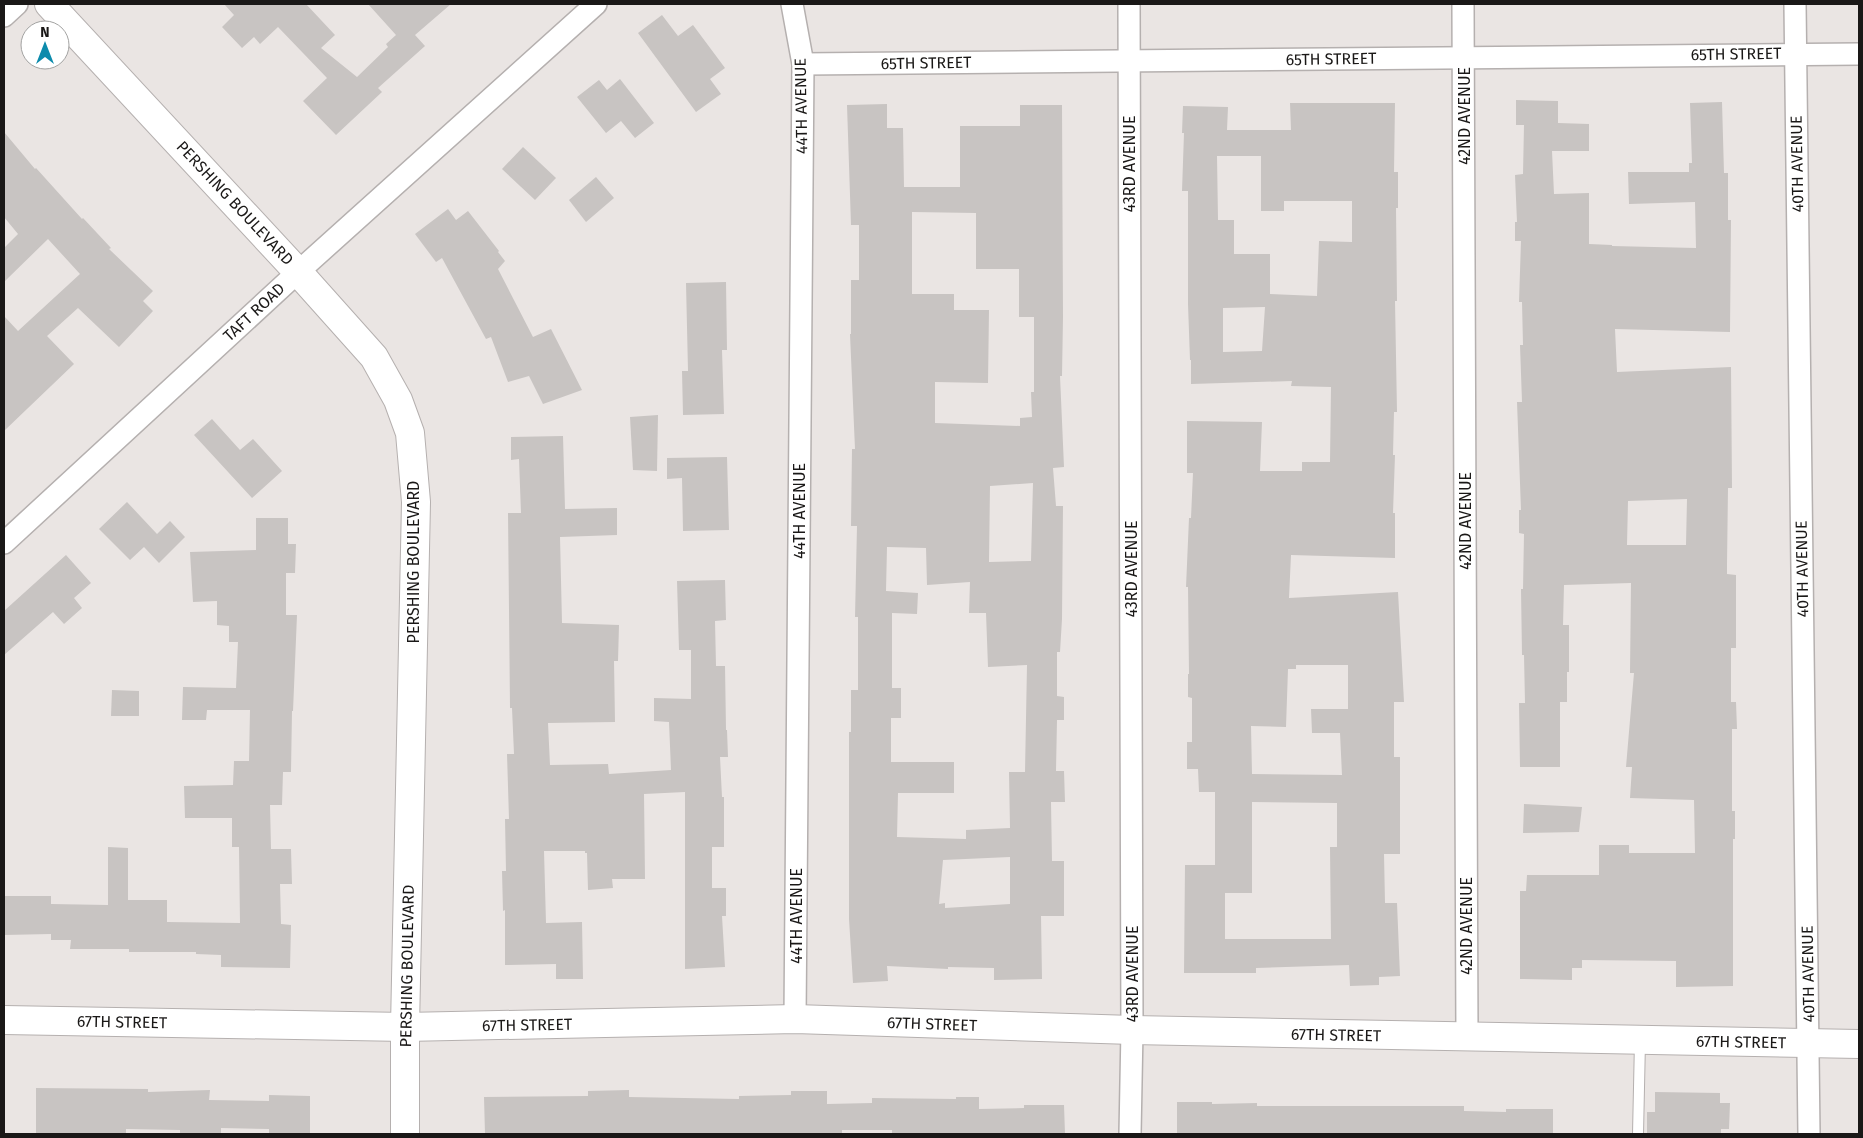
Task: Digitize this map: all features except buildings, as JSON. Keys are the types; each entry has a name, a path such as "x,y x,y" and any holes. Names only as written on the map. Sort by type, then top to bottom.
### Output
{"street":[{"path":"4,16 17,4"},
{"name":"PERSHING BOULEVARD","path":"49,4 298,272 374,357 398,400 410,434 416,502 405,1027 405,1134"},
{"name":"TAFT ROAD","path":"4,543 298,272 596,4"},
{"name":"44TH AVENUE","path":"792,4 803,64 795,1019"},
{"name":"43RD AVENUE","path":"1129,4 1132,1030 1130,1134"},
{"name":"42ND AVENUE","path":"1463,4 1467,1037"},
{"name":"40TH AVENUE","path":"1795,4 1809,1134"},
{"name":"65TH STREET","path":"803,64 1859,54"},
{"name":"67TH STREET","path":"4,1020 405,1027 795,1019 1132,1030 1859,1044"}],"lane":[{"path":"1638,1134 1640,1040"}]}
